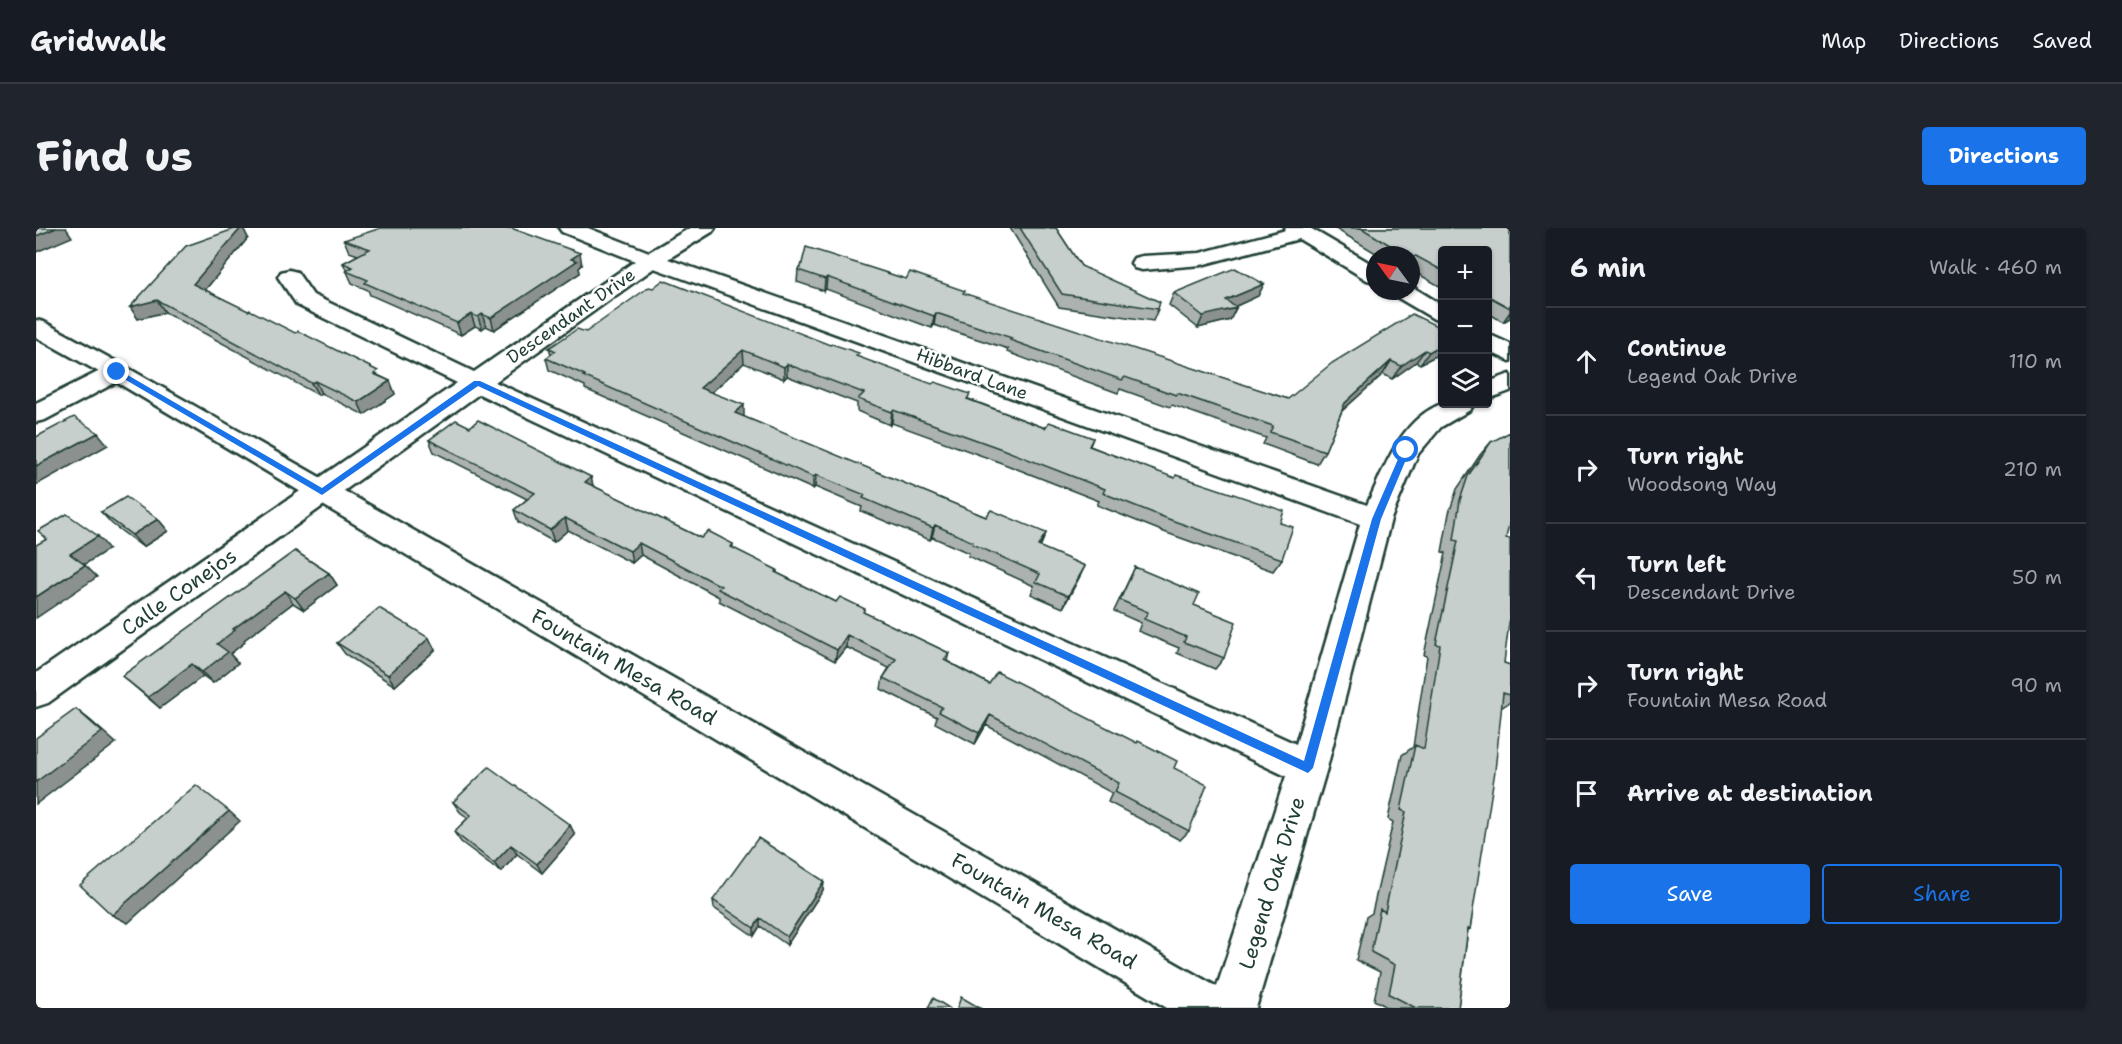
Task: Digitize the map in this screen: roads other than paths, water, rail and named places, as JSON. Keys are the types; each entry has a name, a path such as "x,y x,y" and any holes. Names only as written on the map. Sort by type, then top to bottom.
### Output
{"street":[{"name":"Hibbard Lane","path":"569,228 651,260 1376,519"},
{"name":"Descendant Drive","path":"322,492 651,260 705,228"},
{"path":"1142,263 1202,260 1298,230 1366,270"},
{"path":"289,277 305,300 477,383 1308,768"},
{"path":"1419,300 1438,311"},
{"name":"Fountain Mesa Road","path":"36,327 1210,1008"},
{"path":"1492,343 1510,354"},
{"path":"36,414 117,372"},
{"path":"1492,389 1510,382"},
{"name":"Legend Oak Drive","path":"1233,1008 1308,768 1376,519 1406,450 1432,422 1455,408"},
{"name":"Calle Conejos","path":"36,692 322,492"}]}
